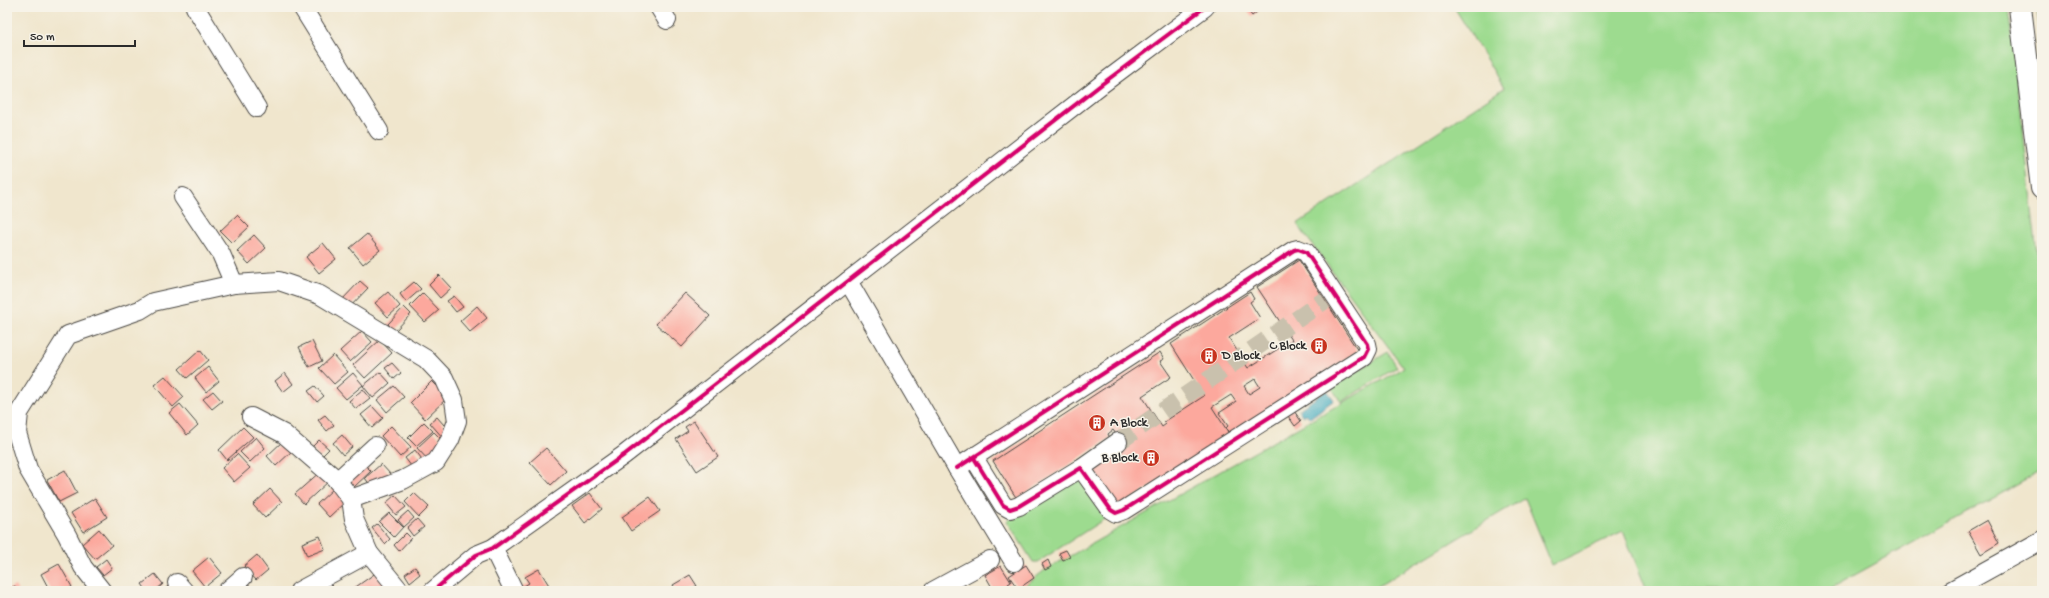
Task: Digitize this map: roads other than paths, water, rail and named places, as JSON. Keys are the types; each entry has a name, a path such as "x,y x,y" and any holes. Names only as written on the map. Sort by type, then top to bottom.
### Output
{"main road":[{"path":"2020,7 2042,188"}],"street":[{"path":"195,7 257,108"},
{"path":"302,7 379,132"},
{"path":"433,591 476,555 493,548 624,455 1205,7"},
{"path":"183,197 221,254 234,284"},
{"path":"957,468 1294,250 1298,249 1306,252 1329,297 1367,344 1368,350 1364,357 1124,510 1116,513 1111,510 1081,468"},
{"path":"102,591 83,567 67,535 28,470 18,433 19,413 68,335 140,310 153,302 234,284 279,281 320,296 426,359 444,378 454,400 457,421 450,440 436,462 403,480 351,499"},
{"path":"848,281 957,468 1014,562"},
{"path":"251,417 284,434 337,481 351,499 354,519 368,553 400,591"},
{"path":"974,458 1003,505 1010,509 1019,506 1081,468 1118,442"},
{"path":"337,481 375,446"},
{"path":"968,486 984,475"},
{"path":"1950,591 2042,540"},
{"path":"493,548 514,591"},
{"path":"299,591 368,553"},
{"path":"933,591 990,560"},
{"path":"227,591 243,578"}],"water":[{"path":"1327,390 1334,400 1310,418 1306,414 1303,416 1298,410"}],"tunnel":[{"path":"1118,442 1325,300"}],"place":[{"name":"C Block","path":"1319,346"},
{"name":"D Block","path":"1209,356"},
{"name":"A Block","path":"1097,423"},
{"name":"B Block","path":"1151,458"}]}
